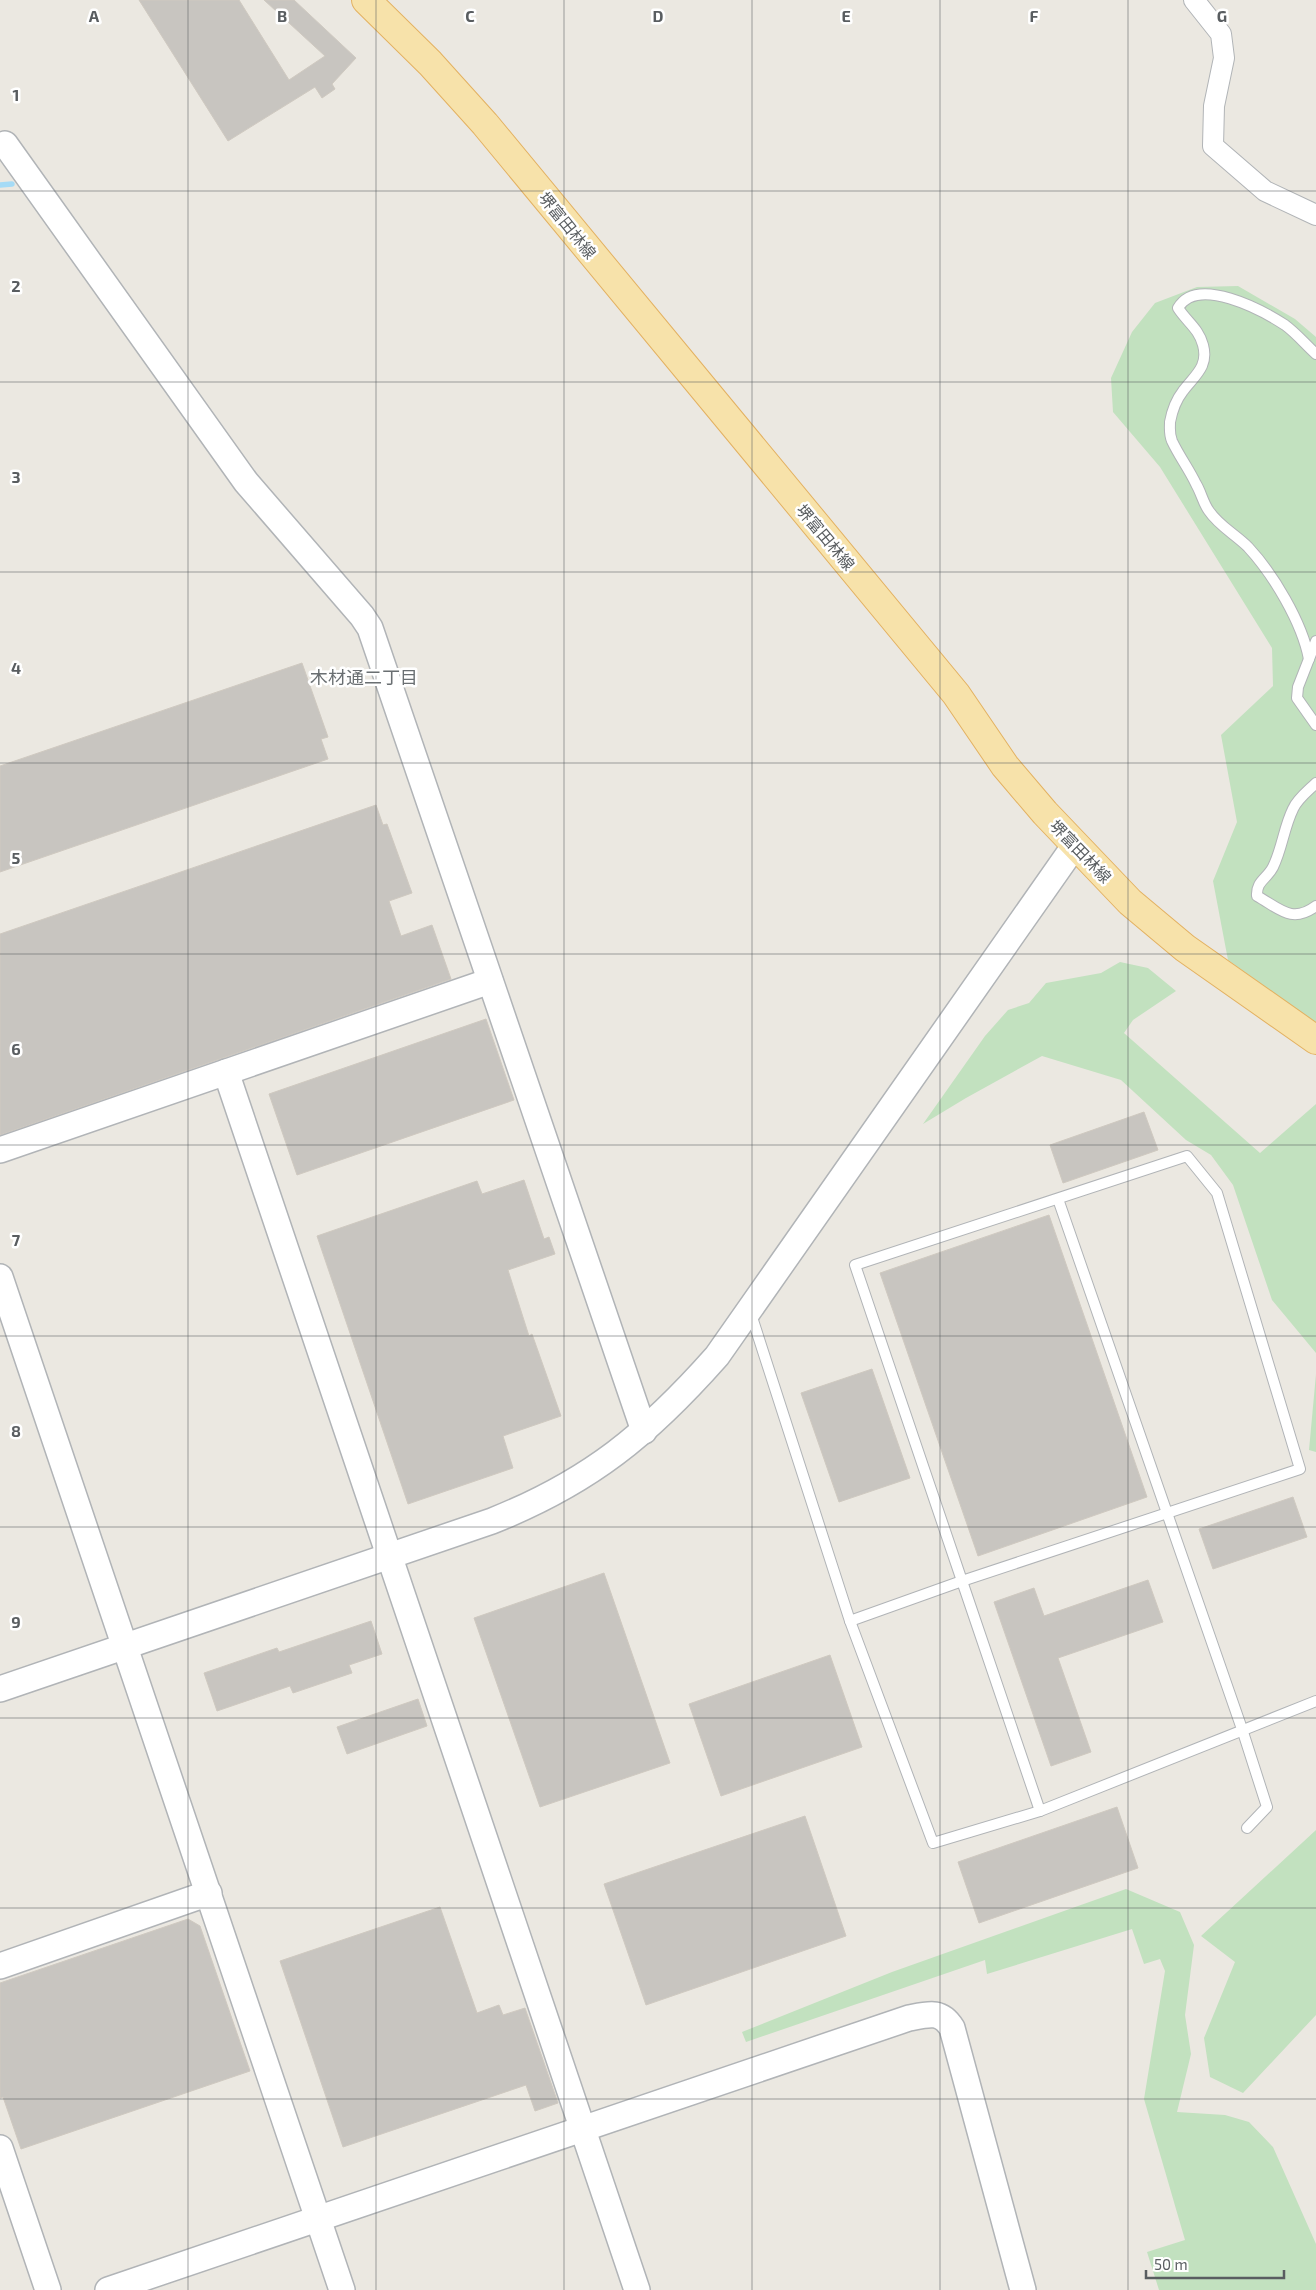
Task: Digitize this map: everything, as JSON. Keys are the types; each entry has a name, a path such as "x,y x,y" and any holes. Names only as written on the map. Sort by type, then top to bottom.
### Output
{"main road":[{"name":"堺富田林線","path":"366,0 430,62 491,131 956,694 1004,766 1045,813 1156,926 1316,1040"}],"street":[{"path":"1194,0 1220,34 1224,58 1214,106 1214,146 1265,191 1316,214"},
{"path":"2,137 246,482 362,616 370,628 625,1380 644,1431"},
{"path":"0,1689 492,1521 549,1496 606,1462 644,1431 690,1387 717,1356 1075,845"},
{"path":"0,1150 490,981"},
{"path":"226,1072 637,2290"},
{"path":"0,1278 342,2290"},
{"path":"0,1966 209,1893"},
{"path":"108,2290 910,2018 937,2015 946,2019 954,2034 1023,2290"},
{"path":"0,2148 48,2290"}],"lane":[{"path":"1309,659 1304,636 1282,596 1258,559 1207,510 1189,470 1169,433 1177,400 1201,370 1204,358 1204,346 1197,329 1178,308 1182,302 1194,296 1232,297 1286,326 1316,354"},
{"path":"1316,641 1298,687 1297,698 1316,725"},
{"path":"1316,783 1293,808 1279,855 1271,871 1261,879 1256,888 1257,896 1293,915 1304,915 1316,906"},
{"path":"850,1621 962,1581 1300,1469 1217,1194 1187,1156 855,1265 962,1581 1040,1811"},
{"path":"1058,1199 1242,1729 1267,1807 1247,1828"},
{"path":"750,1311 850,1621 933,1843 1040,1811 1316,1701"}],"green space":[{"path":"1238,286 1295,319 1316,337 1316,1023 1228,960 1213,881 1237,822 1221,735 1273,686 1272,648 1160,467 1113,412 1111,378 1132,332 1155,303 1197,287"},
{"path":"1120,962 1148,968 1176,991 1133,1020 1124,1033 1260,1153 1316,1104 1316,1353 1272,1300 1233,1185 1211,1155 1186,1140 1121,1080 1042,1056 923,1124 985,1036 1008,1010 1029,1003 1046,983 1101,973"},
{"path":"1316,1374 1316,1452 1309,1450"},
{"path":"1316,1830 1316,2015 1243,2093 1210,2077 1204,2038 1235,1962 1201,1936"},
{"path":"1126,1889 1180,1912 1194,1945 1185,2015 1191,2054 1177,2112 1225,2115 1249,2122 1273,2147 1316,2244 1316,2290 1159,2290 1147,2252 1185,2240 1144,2099 1165,1971 1160,1959 1144,1964 1132,1929 987,1974 985,1960 746,2042 742,2032 892,1972"}],"building":[{"path":"139,0 239,0 289,80 325,56 264,0 294,0 356,58 332,84 335,89 322,98 315,87 228,141"},
{"path":"302,663 328,737 321,739 328,759 0,872 0,766"},
{"path":"376,805 383,825 387,824 412,893 389,901 401,936 432,925 451,979 0,1135 0,934"},
{"path":"486,1019 514,1100 297,1175 269,1094"},
{"path":"1144,1112 1158,1150 1063,1183 1050,1145"},
{"path":"524,1180 544,1239 549,1237 555,1254 508,1270 529,1336 532,1334 561,1416 503,1436 513,1468 408,1504 317,1236 477,1181 482,1194"},
{"path":"1049,1215 1147,1497 978,1556 880,1273"},
{"path":"872,1369 910,1478 839,1502 801,1393"},
{"path":"1293,1497 1307,1537 1213,1569 1199,1529"},
{"path":"604,1573 670,1763 540,1807 474,1618"},
{"path":"1148,1580 1163,1622 1058,1658 1091,1752 1051,1766 994,1602 1034,1588 1044,1616"},
{"path":"371,1621 382,1654 349,1665 352,1673 293,1693 290,1686 217,1711 204,1673 277,1648 279,1652"},
{"path":"830,1655 862,1747 721,1796 689,1704"},
{"path":"418,1699 427,1726 347,1754 337,1727"},
{"path":"1117,1807 1138,1868 979,1923 958,1862"},
{"path":"805,1816 846,1936 646,2005 604,1884"},
{"path":"440,1907 477,2013 499,2005 503,2015 525,2008 558,2103 535,2111 526,2085 343,2147 280,1961"},
{"path":"188,1919 200,1926 250,2071 21,2149 3,2097 0,2098 0,1983"}],"waterway":[{"path":"0,185 12,184"}],"district":[{"name":"木材通二丁目","path":"364,677"}]}
